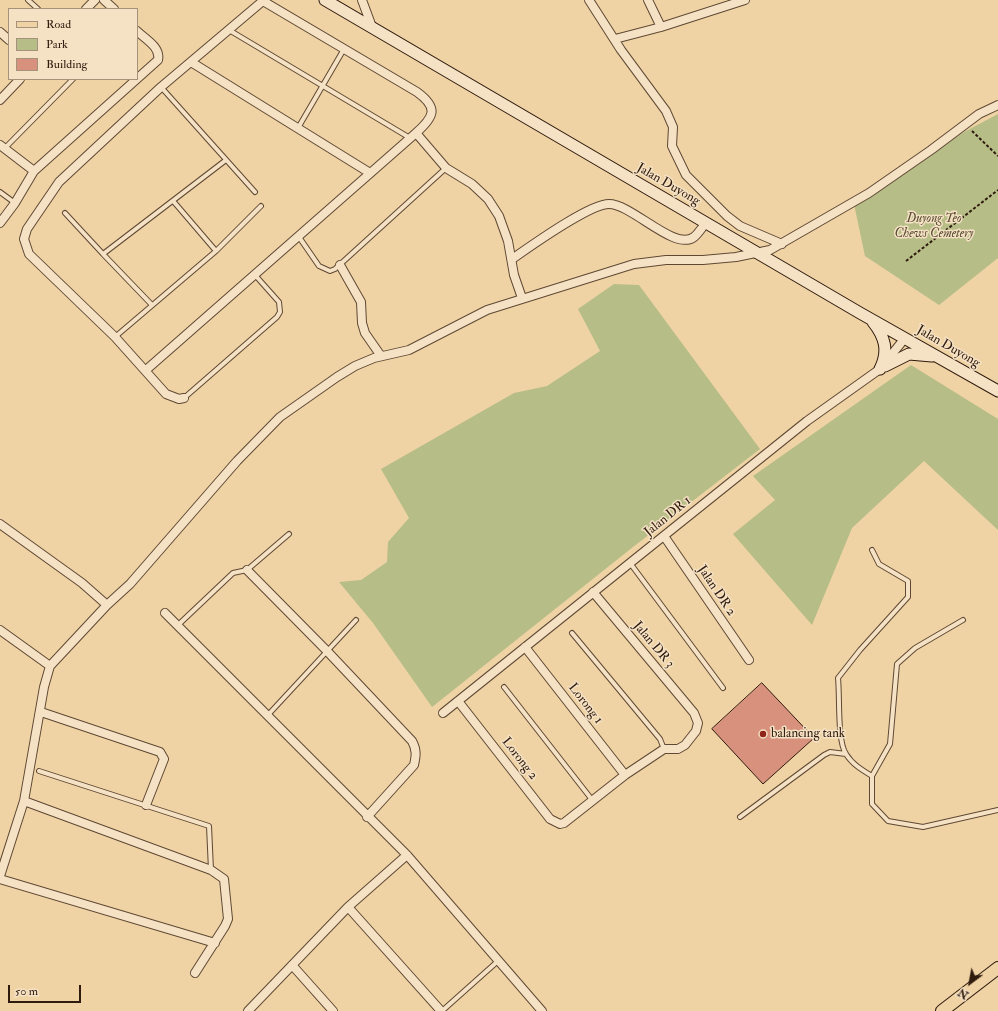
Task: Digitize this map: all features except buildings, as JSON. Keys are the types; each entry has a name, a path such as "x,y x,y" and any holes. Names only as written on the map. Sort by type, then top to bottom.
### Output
{"main road":[{"name":"Jalan Duyong","path":"325,0 860,314 998,391"},
{"path":"860,314 873,323 885,342 885,356 882,367"},
{"path":"882,367 909,354 939,357"},
{"path":"942,1011 998,968"}],"street":[{"path":"87,8 95,0"},
{"path":"104,0 113,8"},
{"path":"146,370 413,136 430,119 433,111 430,103 417,92 263,0 161,88 59,182 27,229 24,239 29,254 115,337 166,394 179,399 184,398"},
{"path":"362,0 372,27"},
{"path":"589,0 666,111 673,127 672,146 686,175 727,216 740,226 782,244"},
{"path":"648,0 661,27"},
{"path":"615,39 661,27 745,0"},
{"path":"0,32 8,39"},
{"path":"138,32 158,52 158,60 138,78"},
{"path":"191,62 370,173"},
{"path":"0,100 19,80"},
{"path":"0,223 15,203 34,171 136,80"},
{"path":"215,943 0,878 24,801 41,712 44,687 50,666 107,605 130,584 237,461 280,417 337,376 355,366 381,356 409,350 487,310 634,264 666,260 703,260 758,254 770,250 869,193 931,150 979,114 998,104"},
{"path":"413,136 446,168 472,184 488,199 499,216 512,259 514,275 522,298"},
{"path":"2,146 34,171"},
{"path":"512,259 587,210 604,205 618,205 672,236 683,240 693,238 706,223"},
{"path":"340,265 361,302 362,324 365,333 381,356"},
{"name":"Jalan DR 1","path":"443,713 807,421 882,367 905,338"},
{"path":"0,524 82,583 107,605"},
{"name":"Jalan DR 2","path":"664,536 749,660"},
{"path":"247,570 327,650 412,741 416,748 414,765 367,817"},
{"name":"Jalan DR 3","path":"593,592 694,713 698,722 692,738 678,749 664,749"},
{"path":"165,613 367,817 407,855 542,1011"},
{"path":"0,631 50,666"},
{"name":"Lorong 1","path":"525,648 625,776"},
{"name":"Lorong 2","path":"458,701 550,819 560,824 564,823 593,801"},
{"path":"41,712 160,752 164,759 146,805"},
{"path":"593,801 625,776 664,749"},
{"path":"24,801 211,870 224,879 226,883 228,919 215,943 195,973"},
{"path":"248,1011 348,907 407,855"},
{"path":"348,907 441,1011"},
{"path":"292,965 333,1011"}],"lane":[{"path":"28,0 37,8"},
{"path":"229,30 322,87 413,136"},
{"path":"297,129 344,49"},
{"path":"2,146 72,80"},
{"path":"161,88 255,192"},
{"path":"103,254 174,202 226,160"},
{"path":"298,236 314,260 324,270 330,271 340,265 446,168"},
{"path":"0,192 15,203"},
{"path":"174,202 216,251"},
{"path":"115,337 216,251 261,206"},
{"path":"65,213 152,306"},
{"path":"184,398 277,317 280,312 278,302 256,275"},
{"path":"177,626 233,573 247,570 289,534"},
{"path":"872,550 879,564 908,580 908,597 860,650 838,678 841,744 846,754 858,768 872,776"},
{"path":"630,563 723,688"},
{"path":"267,716 356,620"},
{"path":"963,620 915,648 897,664 890,744 872,776 872,804 888,821 923,827 998,810"},
{"path":"572,633 660,739 664,749"},
{"path":"504,687 593,801"},
{"path":"740,817 824,755 830,752 846,754"},
{"path":"39,771 209,826 211,870"},
{"path":"441,1011 499,961"}],"path":[{"path":"965,124 998,156"},
{"path":"906,261 998,190"}],"green space":[{"name":"Duyong Teo Chews Cemetery","path":"998,114 998,258 939,305 865,256 854,204 964,132"},
{"path":"614,284 639,285 760,449 633,547 432,707 373,623 339,582 361,580 387,562 388,542 409,518 381,469 514,393 547,386 600,351 578,309"},
{"path":"911,365 998,419 998,530 924,461 852,528 812,625 733,534 775,500 753,476"}],"place":[{"name":"balancing tank","path":"763,734"}]}
